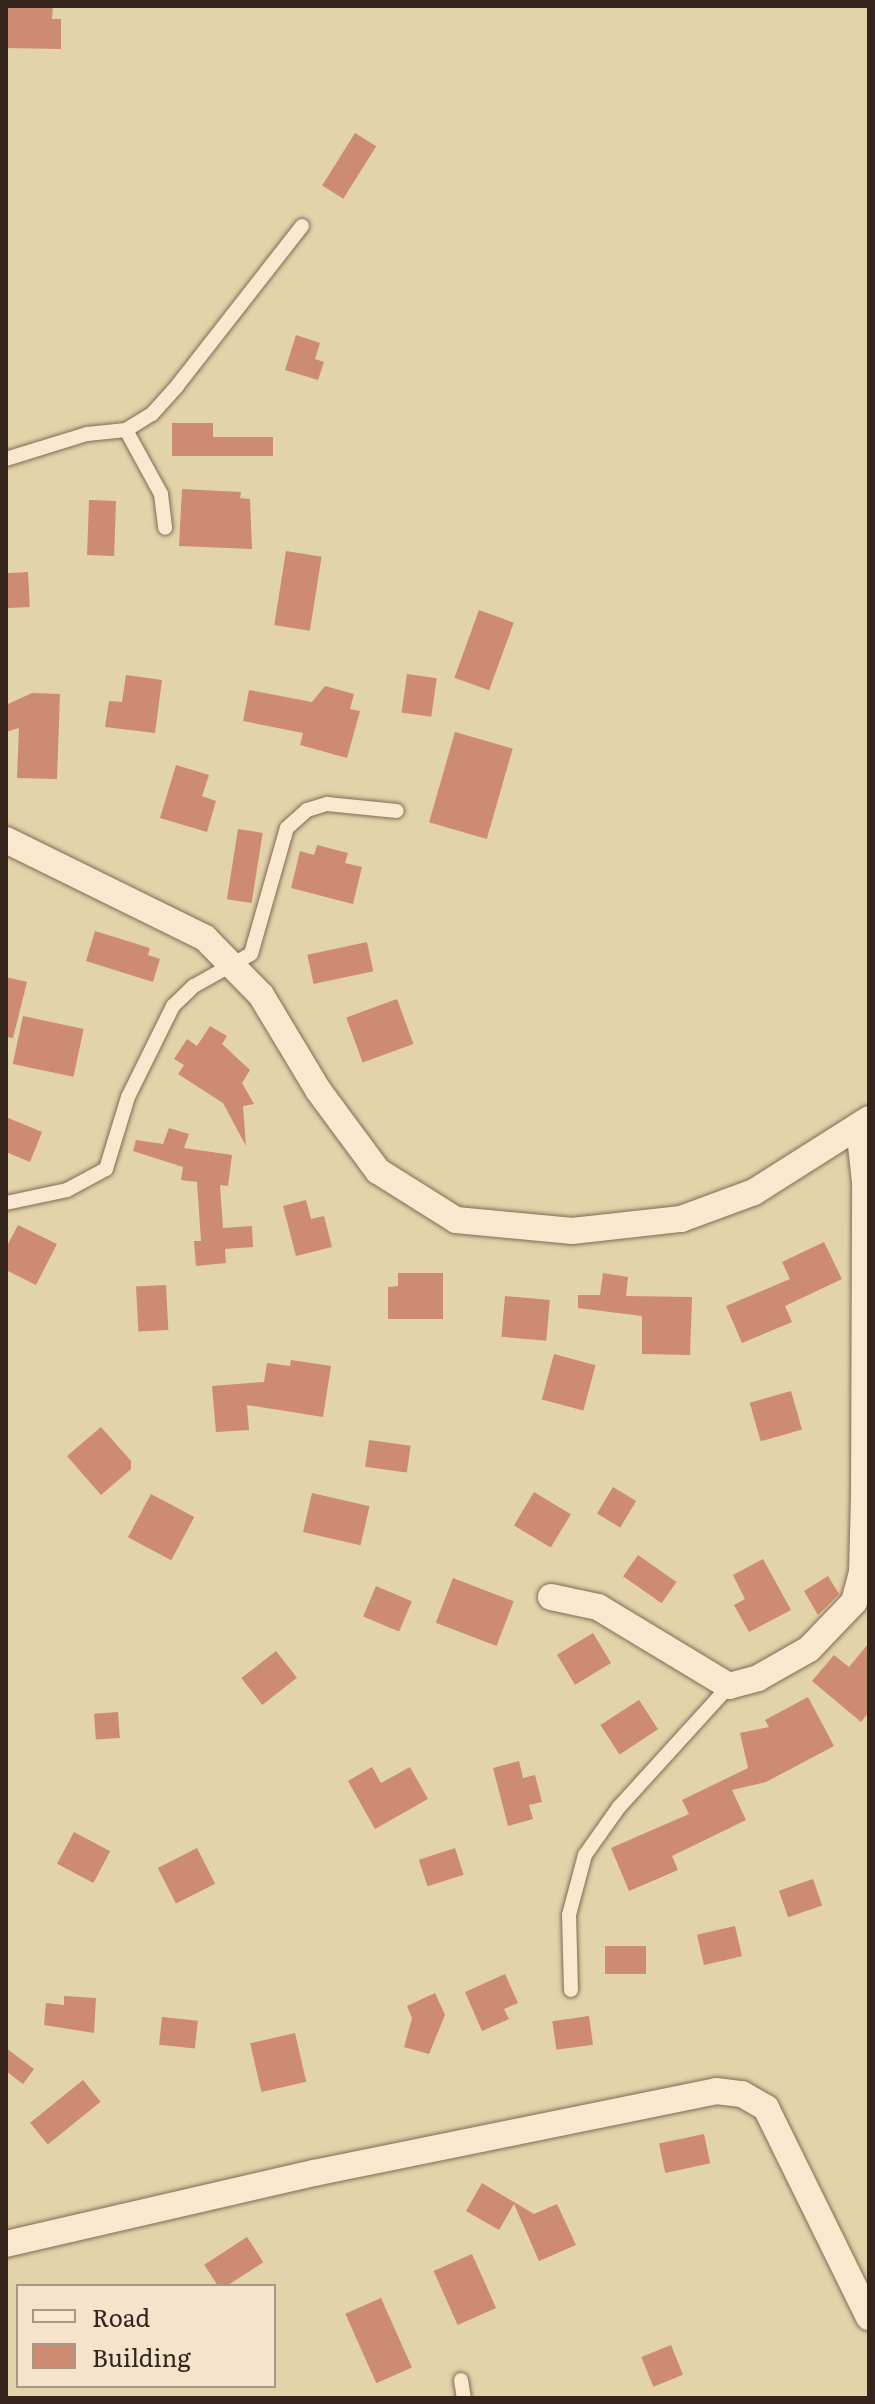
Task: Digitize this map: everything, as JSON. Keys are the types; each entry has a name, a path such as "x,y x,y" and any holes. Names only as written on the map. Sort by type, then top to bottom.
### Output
{"street":[{"path":"6,840 148,905 205,938 238,966 378,1171 456,1220 572,1231 681,1219 754,1192 864,1123"},
{"path":"551,1597 598,1607 729,1686 758,1678 809,1649 854,1602 862,1573 864,1123"},
{"path":"6,2244 344,2166 716,2091 742,2094 766,2108 869,2317"}],"lane":[{"path":"6,459 87,434 126,430 152,414 302,226"},
{"path":"126,430 161,494 165,528"},
{"path":"6,1203 67,1190 106,1169 128,1097 173,1006 194,986 238,966 257,938 287,828 307,810 327,804 397,811"},
{"path":"571,1990 569,1915 585,1855 692,1721 729,1686"},
{"path":"461,2380 464,2398"}],"shaded area":[{"path":"6,6 869,6 869,2398 6,2398"}],"building":[{"path":"6,6 53,6 52,19 61,19 61,49 6,48"},
{"path":"355,133 376,146 343,199 322,186"},
{"path":"296,335 320,343 315,359 324,362 318,380 285,370"},
{"path":"172,423 213,423 213,437 273,437 273,456 172,456"},
{"path":"182,489 241,492 240,498 250,499 252,549 179,546"},
{"path":"89,500 116,501 114,556 87,555"},
{"path":"286,551 322,557 310,631 274,625"},
{"path":"28,572 30,607 8,608 6,573"},
{"path":"479,610 514,623 489,690 454,678"},
{"path":"407,674 437,678 431,717 402,713"},
{"path":"126,675 162,680 155,733 105,727 109,701 122,702"},
{"path":"325,686 354,694 350,709 360,711 347,758 300,745 303,733 243,721 249,690 312,702"},
{"path":"32,693 60,694 57,779 17,778 19,728 6,732 6,705"},
{"path":"455,732 513,749 487,839 429,822"},
{"path":"176,765 209,775 202,796 216,801 207,832 160,818"},
{"path":"238,829 263,833 252,903 227,899"},
{"path":"317,845 348,853 345,863 362,867 353,904 291,888 300,851 314,855"},
{"path":"95,931 150,948 148,955 160,959 153,982 86,961"},
{"path":"367,942 373,971 314,984 307,955"},
{"path":"6,977 27,982 13,1038 6,1037"},
{"path":"397,999 413,1044 363,1063 346,1017"},
{"path":"23,1016 84,1029 73,1077 13,1064"},
{"path":"210,1026 227,1036 222,1044 250,1070 242,1083 254,1104 243,1106 246,1146 223,1103 178,1074 184,1065 174,1059 187,1039 197,1046"},
{"path":"6,1117 42,1132 30,1162 6,1152"},
{"path":"169,1128 189,1134 184,1148 232,1155 228,1186 220,1185 223,1228 252,1226 253,1247 225,1249 226,1263 196,1266 194,1241 201,1241 197,1182 181,1180 183,1167 133,1151 136,1140 163,1144"},
{"path":"306,1200 311,1219 324,1216 332,1247 296,1256 283,1206"},
{"path":"18,1225 57,1244 36,1285 6,1270 6,1248"},
{"path":"824,1242 842,1279 785,1306 792,1322 742,1343 726,1306 790,1279 782,1262"},
{"path":"398,1273 443,1273 443,1319 388,1319 388,1287 398,1286"},
{"path":"603,1273 628,1277 626,1296 692,1297 690,1355 642,1354 642,1316 578,1308 578,1295 600,1295"},
{"path":"166,1285 168,1330 138,1332 136,1287"},
{"path":"505,1296 550,1300 546,1341 501,1337"},
{"path":"554,1354 596,1365 583,1411 542,1399"},
{"path":"291,1360 331,1366 323,1417 247,1405 249,1430 216,1432 212,1386 264,1382 267,1363 290,1366"},
{"path":"791,1391 802,1429 761,1441 750,1403"},
{"path":"101,1427 131,1461 131,1469 101,1495 67,1456"},
{"path":"369,1440 411,1446 407,1473 365,1467"},
{"path":"613,1487 636,1501 620,1527 597,1514"},
{"path":"534,1492 571,1514 551,1548 514,1525"},
{"path":"312,1493 369,1506 360,1545 303,1532"},
{"path":"151,1494 194,1517 171,1560 128,1537"},
{"path":"638,1555 677,1582 662,1603 623,1576"},
{"path":"763,1559 791,1610 749,1632 734,1605 745,1599 733,1575"},
{"path":"828,1576 839,1594 818,1615 804,1591"},
{"path":"453,1578 514,1601 496,1646 436,1623"},
{"path":"376,1586 412,1601 399,1632 363,1616"},
{"path":"593,1633 611,1663 575,1685 557,1655"},
{"path":"869,1643 869,1712 861,1722 812,1681 834,1655 849,1667"},
{"path":"276,1651 297,1678 262,1705 241,1678"},
{"path":"808,1697 834,1746 766,1782 732,1790 746,1820 672,1856 678,1870 629,1891 611,1848 689,1814 682,1800 748,1768 740,1733 769,1727 765,1720"},
{"path":"639,1700 658,1729 619,1754 600,1725"},
{"path":"118,1712 120,1738 96,1740 94,1714"},
{"path":"519,1761 523,1778 535,1775 542,1802 529,1805 533,1819 508,1826 493,1768"},
{"path":"372,1767 381,1783 410,1767 428,1799 375,1829 348,1781"},
{"path":"74,1832 110,1851 93,1883 57,1864"},
{"path":"197,1848 215,1884 176,1904 158,1868"},
{"path":"455,1848 464,1875 428,1886 419,1860"},
{"path":"813,1879 822,1905 788,1917 779,1891"},
{"path":"735,1926 742,1956 704,1965 697,1935"},
{"path":"605,1946 646,1946 646,1974 605,1974"},
{"path":"505,1974 518,2003 504,2009 509,2019 482,2031 465,1992"},
{"path":"435,1993 445,2015 429,2054 404,2047 412,2018 407,2006"},
{"path":"64,1996 96,1998 94,2033 44,2025 46,2003 64,2005"},
{"path":"589,2016 593,2045 556,2050 552,2021"},
{"path":"162,2017 198,2021 195,2049 159,2045"},
{"path":"295,2033 306,2082 261,2092 250,2043"},
{"path":"6,2048 34,2069 23,2084 6,2071"},
{"path":"83,2080 101,2102 48,2145 30,2123"},
{"path":"704,2134 710,2163 665,2173 659,2144"},
{"path":"482,2183 534,2214 557,2204 576,2245 539,2261 514,2204 499,2230 466,2211"},
{"path":"247,2237 263,2262 230,2284 217,2284 204,2265"},
{"path":"472,2254 496,2308 458,2325 434,2271"},
{"path":"381,2298 412,2367 376,2383 345,2314"},
{"path":"671,2345 683,2375 653,2387 641,2357"}]}
